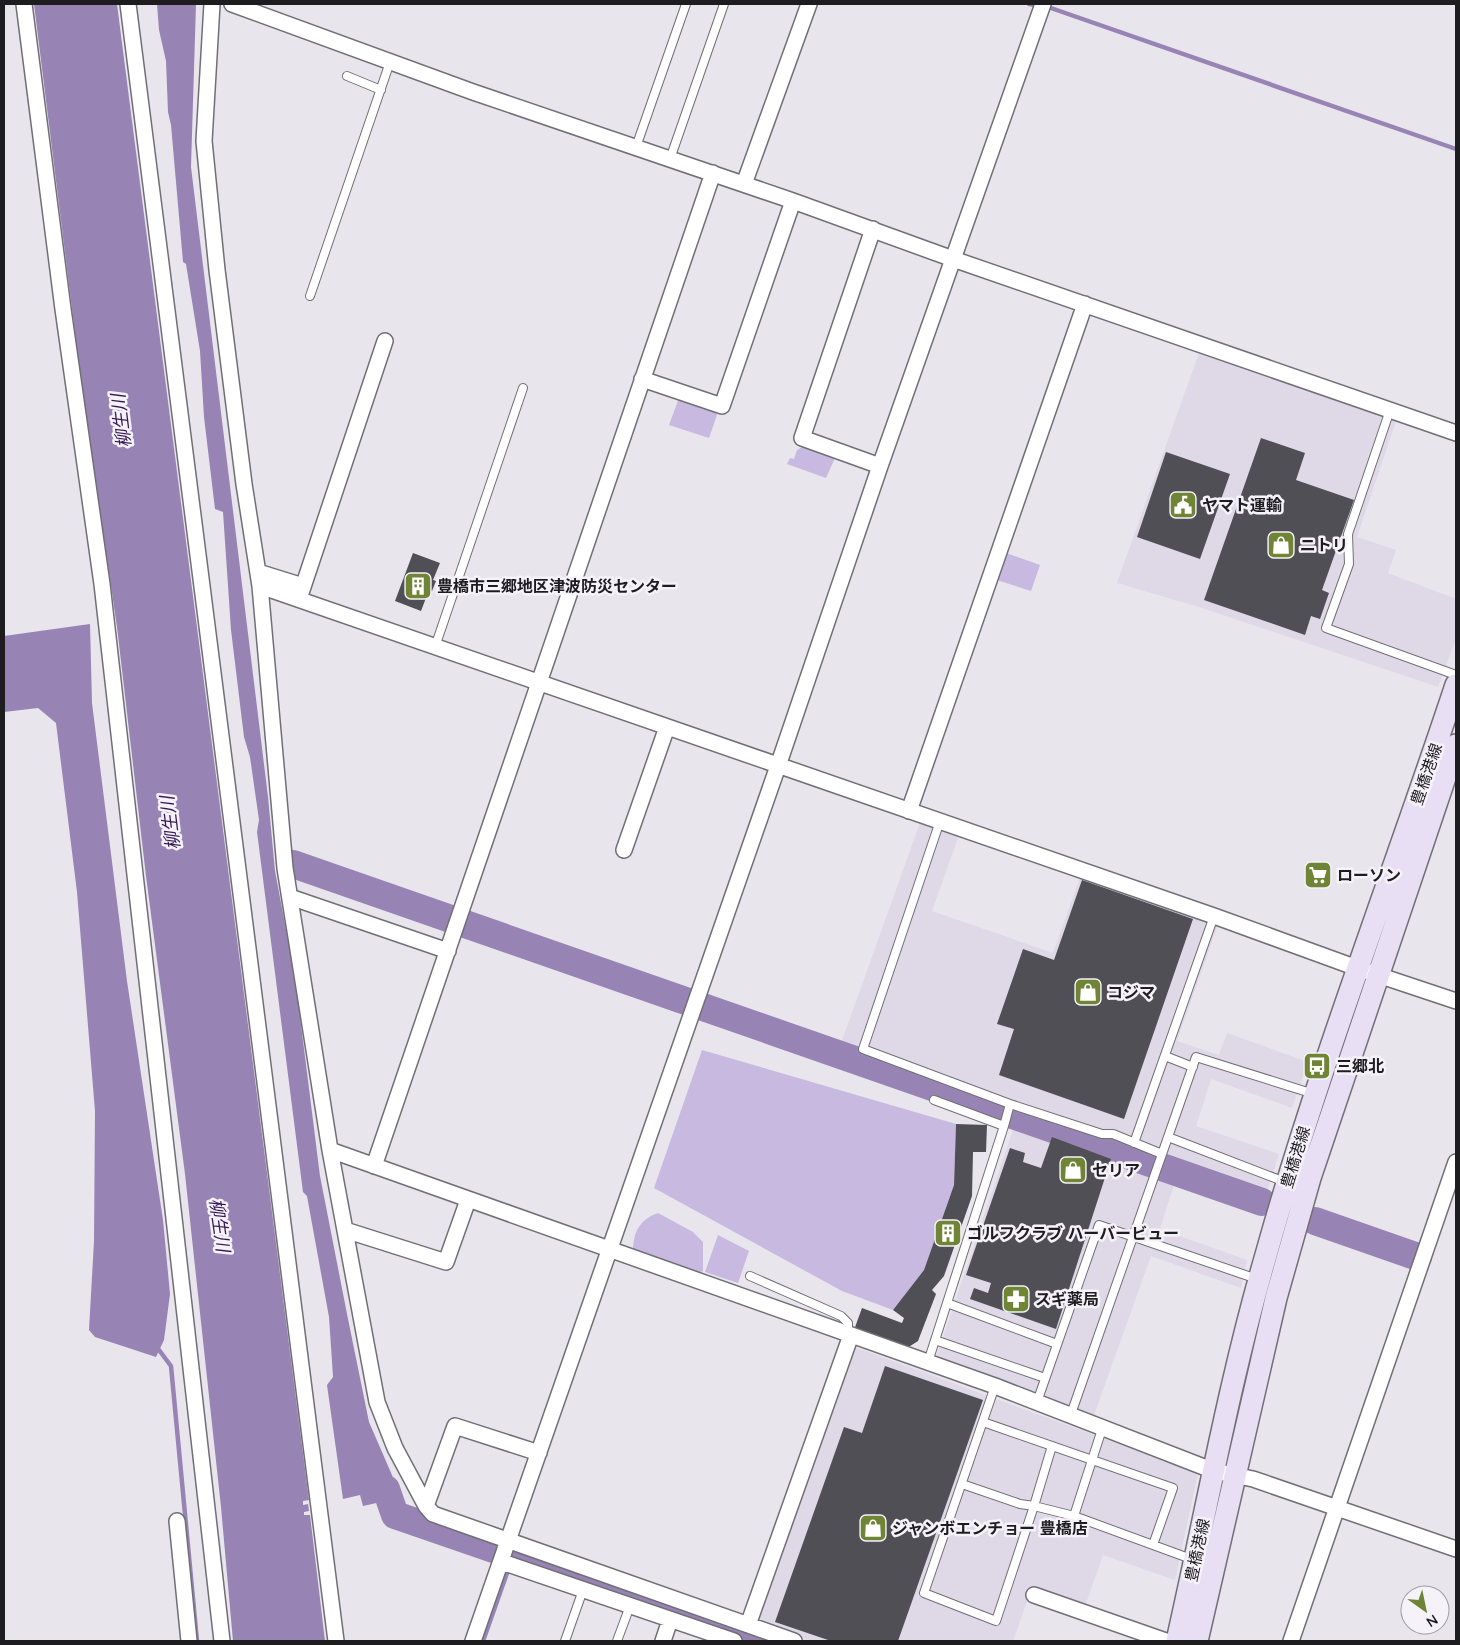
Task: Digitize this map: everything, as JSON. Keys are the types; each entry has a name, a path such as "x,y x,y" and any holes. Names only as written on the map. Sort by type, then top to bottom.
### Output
{"main road":[{"name":"豊橋港線","path":"1177,1641 1214,1470 1259,1280 1287,1182 1314,1094 1456,685"},
{"name":"豊橋港線","path":"1197,1641 1276,1298 1310,1178 1456,745"}],"street":[{"path":"24,4 62,309 104,603 222,1641"},
{"path":"128,4 336,1641"},
{"path":"212,4 204,141 227,348 259,579 285,868 330,1150 377,1402 394,1448 426,1506 433,1514 505,1554 748,1625 794,1641"},
{"path":"232,4 390,62 636,146 953,259 1456,433"},
{"path":"744,184 809,4"},
{"path":"473,1641 505,1554 608,1250 1042,5"},
{"path":"374,1166 713,173"},
{"path":"642,379 722,406 793,201"},
{"path":"873,229 802,438 880,466"},
{"path":"909,811 1085,304"},
{"path":"301,593 386,341"},
{"path":"259,579 301,593 435,647 1456,1001"},
{"path":"624,850 666,727"},
{"path":"290,897 448,951"},
{"path":"330,1150 996,1386 1214,1470 1340,1508 1456,1549"},
{"path":"1291,1641 1340,1508 1456,1162"},
{"path":"345,1230 446,1262 468,1200"},
{"path":"748,1625 849,1335"},
{"path":"426,1506 455,1426 539,1453"},
{"path":"177,1521 189,1641"},
{"path":"505,1554 520,1568 734,1641"},
{"path":"1034,1595 1166,1641"},
{"path":"663,1641 670,1620"}],"lane":[{"path":"636,146 686,4"},
{"path":"670,159 724,4"},
{"path":"310,296 390,62"},
{"path":"348,76 381,90"},
{"path":"435,647 523,388"},
{"path":"1390,410 1348,534 1349,564 1326,628 1456,675"},
{"path":"940,822 863,1049 1009,1110 1134,1142 1161,1157"},
{"path":"1134,1142 1214,916"},
{"path":"1164,1056 1193,1066"},
{"path":"1071,1414 1196,1057 1314,1094"},
{"path":"934,1100 1004,1126"},
{"path":"928,1362 1009,1110"},
{"path":"1168,1137 1287,1182"},
{"path":"1037,1402 1099,1226 1259,1280"},
{"path":"750,1276 841,1316 848,1323 849,1335"},
{"path":"947,1303 1057,1344"},
{"path":"935,1340 1045,1378"},
{"path":"996,1386 924,1593 996,1621 1052,1446"},
{"path":"983,1422 1173,1488 1153,1545"},
{"path":"1074,1516 1103,1426"},
{"path":"962,1484 1020,1504 1074,1516 1196,1560"},
{"path":"565,1641 583,1590"},
{"path":"617,1641 630,1606"}],"shaded area":[{"path":"1200,350 1397,418 1357,537 1396,550 1388,573 1456,599 1456,639 1438,687 1199,607 1117,583"},
{"path":"679,398 714,410 717,415 709,438 669,425"},
{"path":"804,446 835,458 826,478 787,464 790,458 794,459 797,450"},
{"path":"1006,553 1040,565 1031,591 997,580"},
{"path":"921,820 959,835 932,911 1053,953 1081,875 1218,925 1177,1041 1219,1055 1227,1033 1308,1062 1292,1108 1211,1079 1196,1126 1279,1154 1265,1198 1170,1165 1168,1173 1177,1175 1160,1229 1247,1260 1241,1288 1151,1256 1094,1415 941,1362 937,1355 1016,1121 1148,1168 1153,1157 839,1049"},
{"path":"702,1050 956,1124 954,1185 924,1270 893,1310 842,1291 654,1188"},
{"path":"658,1213 693,1232 703,1242 703,1271 697,1274 633,1253 634,1239 638,1228 646,1219"},
{"path":"718,1235 749,1251 738,1283 705,1272"},
{"path":"852,1346 1198,1473 1175,1580 1103,1555 1084,1609 1031,1590 1013,1641 808,1641 753,1622"}],"water":[{"name":"柳生川","path":"34,4 117,4 309,1500 303,1501 303,1505 308,1504 309,1511 304,1512 304,1515 310,1515 325,1641 233,1641 221,1507 185,1174 146,876 117,627 80,373"},
{"path":"157,4 196,4 191,167 268,797 275,871 295,977 320,1176 347,1314 369,1422 408,1512 403,1522 387,1518 381,1502 363,1506 360,1495 343,1499 327,1385 333,1377 329,1317 307,1196 303,1192 257,832 259,820 250,757 244,737 231,630 223,512 215,509 204,417 200,351 186,264 183,262 171,125 168,112 166,61 159,30"},
{"path":"90,624 92,703 127,981 163,1220 170,1294 164,1340 156,1357 95,1337 89,1330 94,1241 95,1111 77,892 56,723 38,708 4,712 4,636"}],"building":[{"name":"ニトリ","path":"1261,438 1305,453 1296,480 1354,500 1322,590 1329,593 1320,619 1311,616 1305,635 1204,600"},
{"name":"ヤマト運輸","path":"1166,452 1230,474 1200,559 1137,537"},
{"name":"豊橋市三郷地区津波防災センター","path":"413,553 440,563 433,580 436,581 432,591 429,590 421,611 395,601"},
{"name":"コジマ","path":"1082,880 1193,919 1124,1119 999,1075 1014,1029 997,1024 1023,949 1054,960"},
{"name":"ゴルフクラブ ハーバービュー","path":"956,1124 987,1125 986,1152 973,1152 972,1196 944,1276 932,1290 936,1294 918,1341 907,1348 854,1330 862,1308 902,1323 904,1318 893,1310 924,1270 954,1185"},
{"path":"1052,1137 1111,1159 1056,1329 970,1299 974,1288 988,1293 991,1283 966,1275 1010,1148 1025,1153 1023,1162 1041,1168"},
{"name":"ジャンボエンチョー 豊橋店","path":"885,1366 983,1400 898,1641 831,1641 775,1622 844,1427 862,1433"}],"waterway":[{"path":"1029,4 1048,7 1456,149"},
{"path":"293,864 1262,1202"},
{"path":"1315,1221 1418,1257"},
{"path":"156,1346 171,1366 197,1641"},
{"path":"386,1489 395,1515 760,1641"},
{"path":"483,1641 513,1556"}],"place":[{"name":"ヤマト運輸","path":"1183,505"},
{"name":"ニトリ","path":"1281,545"},
{"name":"豊橋市三郷地区津波防災センター","path":"418,586"},
{"name":"ローソン","path":"1318,875"},
{"name":"コジマ","path":"1088,992"},
{"name":"三郷北","path":"1317,1066"},
{"name":"セリア","path":"1073,1170"},
{"name":"ゴルフクラブ ハーバービュー","path":"948,1233"},
{"name":"スギ薬局","path":"1016,1299"},
{"name":"ジャンボエンチョー 豊橋店","path":"873,1528"}]}
